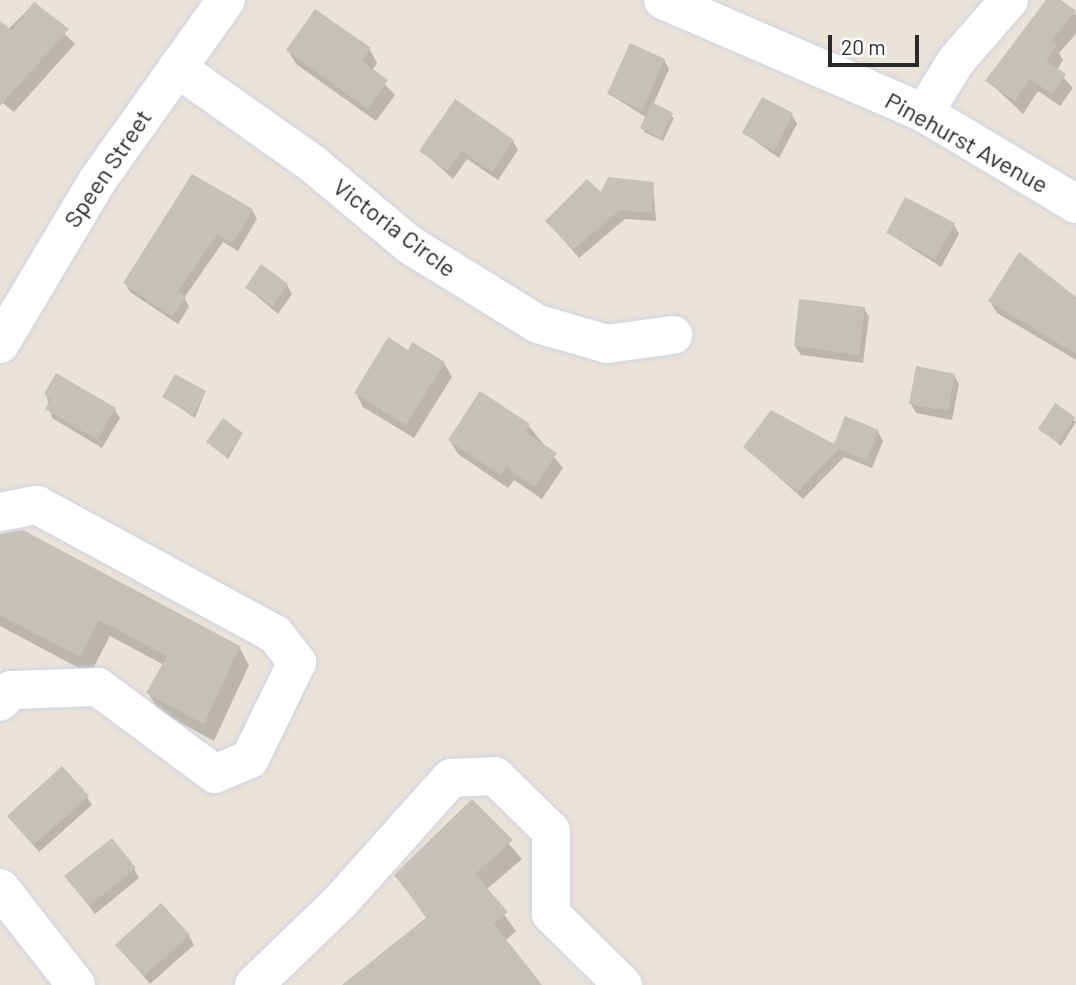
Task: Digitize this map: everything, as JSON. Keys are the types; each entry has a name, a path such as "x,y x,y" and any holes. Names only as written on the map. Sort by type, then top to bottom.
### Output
{"street":[{"name":"Speen Street","path":"0,344 97,181 226,0"},
{"name":"Pinehurst Avenue","path":"663,0 924,113 1076,204"},
{"path":"924,113 956,61 1009,0"},
{"name":"Victoria Circle","path":"177,68 313,164 410,245 538,324 607,344 673,335"},
{"path":"0,512 37,505 275,634 297,662 250,759 215,774 98,687 4,692"},
{"path":"254,985 340,902 451,778 495,776 551,831 551,914 623,985"},
{"path":"0,888 76,985"}],"building":[{"path":"1046,0 1061,0 1076,11 1051,41 1057,46 1046,61 1066,74 1052,94 1030,79 1015,101 985,81"},
{"path":"34,2 69,29 0,106 0,21 12,30"},
{"path":"315,9 371,48 362,61 388,80 368,109 286,50"},
{"path":"630,43 665,59 642,110 607,94"},
{"path":"762,97 793,113 774,151 742,133"},
{"path":"455,99 514,140 492,172 462,151 448,171 419,151"},
{"path":"652,102 673,113 661,138 640,128"},
{"path":"192,174 253,209 233,243 217,235 178,291 186,297 172,317 123,283"},
{"path":"608,177 654,182 652,213 620,210 573,250 545,221 587,179 601,192"},
{"path":"905,197 955,223 935,259 886,233"},
{"path":"1019,252 1076,297 1076,354 988,301"},
{"path":"261,264 288,284 273,306 245,288"},
{"path":"799,299 865,307 859,355 794,346"},
{"path":"388,337 408,350 412,342 445,362 406,425 354,393"},
{"path":"916,366 955,374 948,411 909,404"},
{"path":"56,373 116,408 97,440 45,409 51,399 44,394"},
{"path":"175,374 206,391 193,415 162,397"},
{"path":"480,391 530,424 525,432 557,453 534,487 506,467 500,475 448,440"},
{"path":"1055,403 1075,417 1058,443 1038,429"},
{"path":"771,410 834,444 845,416 879,430 867,461 839,449 797,492 743,447"},
{"path":"223,418 243,433 226,457 206,442"},
{"path":"23,530 240,646 204,724 146,693 167,656 99,620 80,657 0,615 0,534"},
{"path":"62,766 89,796 33,845 7,816"},
{"path":"472,799 513,840 475,874 508,912 494,924 542,985 342,985 427,917 394,875"},
{"path":"112,838 136,868 89,906 64,876"},
{"path":"161,903 190,935 144,976 115,945"}]}
